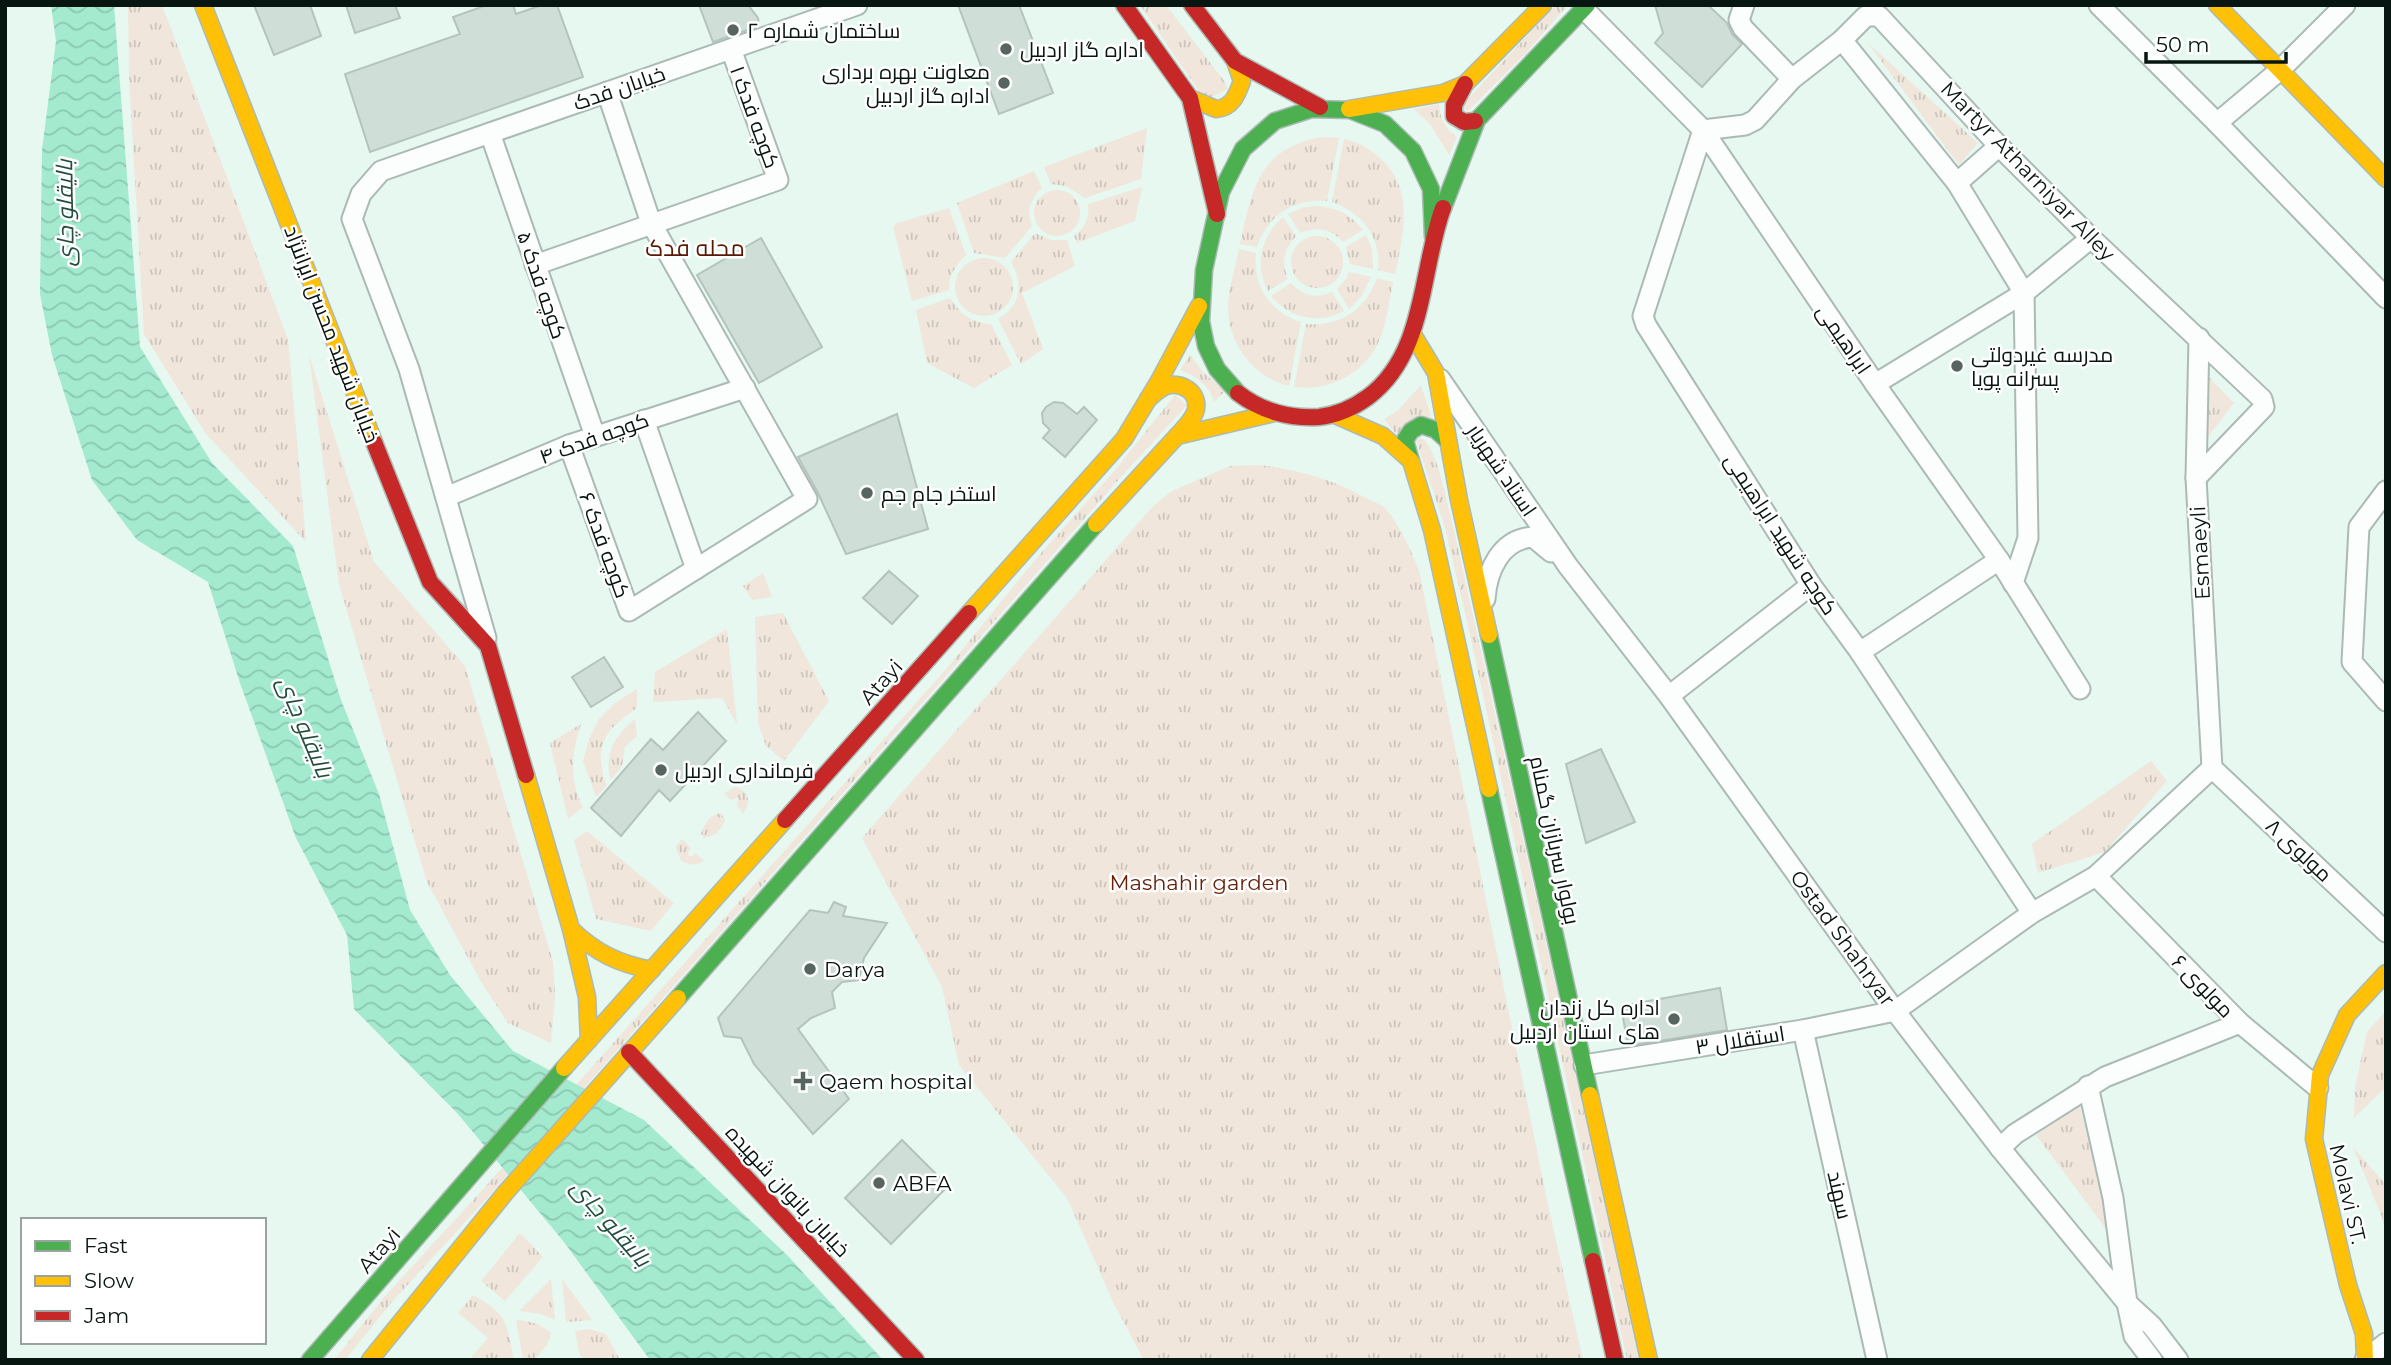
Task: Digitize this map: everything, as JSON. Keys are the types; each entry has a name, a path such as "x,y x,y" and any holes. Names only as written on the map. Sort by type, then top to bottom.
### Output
{"main road":[{"name":"خیابان شهید محسن ایراننژاد","path":"203,5 420,561 430,582 488,646 571,929 587,997 589,1040"},
{"path":"1124,5 1190,98 1217,214"},
{"path":"1190,98 1212,111 1225,108 1232,104 1242,81 1235,61 1192,5"},
{"path":"1475,121 1460,121 1454,117 1451,108 1454,100 1465,84 1543,5"},
{"path":"2217,5 2386,180"},
{"path":"1433,237 1475,121 1586,7"},
{"path":"1235,61 1320,107"},
{"path":"1348,109 1389,127 1409,145 1429,179 1434,198 1433,237 1412,333 1407,351 1385,384 1352,408 1314,418 1274,413 1256,405 1225,380 1205,346 1200,326 1199,306 1217,214 1227,174 1237,156 1249,140 1264,127 1300,110 1320,107 1348,109 1425,97 1465,84"},
{"name":"Atayi","path":"310,1360 566,1066 1124,439 1199,306"},
{"name":"بولوار سربازان گمنام","path":"1412,333 1436,373 1484,612 1649,1360"},
{"path":"370,1360 506,1192 1135,479 1177,436 1196,409 1195,397 1189,389 1179,384 1166,386 1148,399"},
{"path":"1177,436 1274,413"},
{"path":"1334,414 1383,436 1411,461"},
{"path":"1448,441 1436,430 1421,425 1411,431 1405,440 1432,530 1615,1360"},
{"path":"571,929 594,952 622,965 652,970"},
{"name":"Molavi ST.","path":"2365,1360 2364,1334 2348,1285 2314,1139 2320,1074 2347,1016 2386,973"},
{"name":"خیابان بانوان شهیده","path":"629,1052 916,1360"}],"street":[{"name":"خیابان فدک","path":"381,171 858,5"},
{"path":"1744,5 1739,20 1743,28 1792,79"},
{"path":"2099,5 2386,298"},
{"path":"2217,123 2280,70 2345,5"},
{"name":"ابراهیمی","path":"1586,7 1703,130 1875,384 1999,560 2080,689"},
{"name":"Martyr Atharniyar Alley","path":"1703,130 1745,125 1755,120 1792,79 1842,40 1866,16 1879,16 1999,146 2091,238 2262,399 2264,407 2196,478"},
{"path":"1842,40 1957,183 2024,293 2028,538 2013,583"},
{"name":"کوچه فدک ۱","path":"536,265 778,180 732,49"},
{"path":"607,92 651,223 807,499 696,569 644,420"},
{"name":"کوچه شهید ابراهیمی","path":"1703,130 1643,316 1646,325 1811,585 1860,652 2032,913"},
{"name":"کوچه فدک ۵","path":"489,134 595,436"},
{"path":"1957,183 1999,146"},
{"name":"خیابان شهید محسن ایراننژاد","path":"381,171 361,194 352,219 409,369 488,646"},
{"path":"1875,384 2024,293 2091,238"},
{"name":"Esmaeyli","path":"2199,338 2196,478 2212,768"},
{"name":"استاد شهریار","path":"1436,373 1568,566"},
{"name":"کوچه فدک ۴","path":"446,497 569,444 745,388"},
{"name":"کوچه فدک ۶","path":"569,444 629,611 696,569"},
{"path":"2386,491 2359,527 2352,662 2386,701"},
{"path":"1484,612 1489,574 1501,552 1516,541 1533,537 1568,566"},
{"path":"1860,652 1999,560"},
{"name":"Ostad Shahryar","path":"1568,566 1669,696 1895,1010 2000,1148 2127,1303 2152,1326 2178,1360"},
{"path":"1669,696 1811,585"},
{"path":"1895,1010 2032,913 2096,876 2212,768"},
{"name":"مولوی ۸","path":"2212,768 2386,932"},
{"name":"مولوی ۶","path":"2096,876 2240,1023 2318,1088"},
{"name":"استقلال ۳","path":"1584,1065 1803,1030 1895,1010"},
{"path":"2000,1148 2015,1134 2105,1077 2240,1023"},
{"name":"سهند","path":"1803,1030 1877,1360"},
{"path":"2088,1086 2113,1198 2127,1303"},
{"name":"Ostad Shahryar","path":"2127,1303 2134,1336 2152,1360"},
{"path":"2365,1360 2386,1343"}],"green space":[{"path":"128,5 162,5 288,339 306,542 206,434 144,334 129,78"},
{"path":"1140,5 1166,5 1228,89 1205,100"},
{"path":"1556,5 1568,5 1527,52 1467,112 1462,105"},
{"path":"1867,42 1978,143 1959,165"},
{"path":"1439,104 1444,123 1457,137 1449,155 1430,124 1414,109"},
{"path":"1147,128 1141,179 1085,198 1066,186 1051,184 1044,167"},
{"path":"1322,137 1339,138 1327,201 1293,206 1283,211 1267,226 1257,247 1240,244 1254,189 1261,174 1271,161 1284,151"},
{"path":"1344,139 1360,144 1378,156 1392,172 1399,186 1404,214 1395,274 1378,270 1377,247 1361,219 1343,206 1332,202"},
{"path":"1034,171 1042,188 1030,205 1032,226 1005,258 974,253 957,203"},
{"path":"1142,187 1135,221 1077,243 1074,236 1086,222 1088,204"},
{"path":"1057,190 1073,197 1080,213 1073,229 1057,236 1041,229 1034,213 1041,197"},
{"path":"1316,206 1342,212 1363,230 1343,242 1334,234 1323,230 1300,233 1288,214 1304,207"},
{"path":"949,208 966,255 951,275 949,290 912,301 893,227 897,223"},
{"path":"1283,217 1296,236 1285,256 1288,279 1268,291 1261,271 1262,251 1269,233"},
{"path":"1035,233 1051,240 1067,240 1075,266 1022,293 1043,349 1021,364 998,319 1012,308 1018,294 1018,278 1011,262"},
{"path":"1366,235 1372,249 1373,269 1350,264 1346,247"},
{"path":"1317,236 1336,243 1343,262 1336,281 1317,288 1298,281 1291,262 1298,243"},
{"path":"1239,249 1256,253 1257,276 1265,296 1280,312 1301,322 1289,386 1276,382 1255,367 1246,358 1233,335 1228,302"},
{"path":"978,258 990,258 1005,266 1013,281 1013,293 1005,308 990,316 978,316 963,308 955,293 955,281 963,266"},
{"path":"1349,272 1371,277 1361,297 1349,309 1337,289"},
{"path":"1377,278 1393,282 1384,326 1373,352 1355,371 1333,383 1307,388 1294,387 1306,324 1329,323 1350,314 1366,299"},
{"path":"1291,283 1310,295 1332,292 1344,311 1325,318 1315,318 1286,310 1271,296"},
{"path":"950,298 968,317 991,324 1012,365 974,388 927,363 916,310"},
{"path":"309,355 374,562 465,666 553,962 555,997 551,1043 508,1023 481,982 427,882 339,584"},
{"path":"1190,355 1204,373 1225,391 1214,402 1202,382 1180,370"},
{"path":"2206,374 2234,403 2205,441"},
{"path":"1421,385 1431,416 1399,438 1384,419 1397,411"},
{"path":"1175,395 1187,405 490,1195 392,1302 345,1360 334,1360 385,1296 948,667 1035,560 1116,469"},
{"path":"1422,438 1437,463 1451,517 1639,1360 1627,1360 1467,621 1444,524 1416,440"},
{"name":"Mashahir garden","path":"1258,465 1327,480 1383,507 1400,530 1419,570 1548,1205 1583,1360 1144,1360 1114,1304 1067,1198 959,1065 942,987 862,838 1154,505 1172,491 1230,466"},
{"path":"763,573 772,597 752,600 743,586"},
{"path":"783,613 829,701 784,761 766,746 758,722 755,617"},
{"path":"727,629 737,724 722,698 653,702 655,672"},
{"path":"637,689 637,708 614,726 604,740 601,757 603,777 607,785 596,797 583,761 589,739 599,719 615,703"},
{"path":"635,719 637,736 625,747 622,766 611,780 609,762 612,746"},
{"path":"581,724 573,766 575,787 583,807 568,819 550,743"},
{"path":"2151,761 2167,781 2105,852 2038,873 2032,844"},
{"path":"735,787 743,791 748,798 743,814 737,805 738,798 731,800 724,793"},
{"path":"721,813 725,820 722,827 704,838 701,834 706,823"},
{"path":"587,831 674,903 651,931 596,919 574,840"},
{"path":"682,839 691,848 689,856 696,853 704,861 692,864 681,861 676,846"},
{"path":"2386,1011 2386,1087 2354,1118 2355,1087 2367,1032"},
{"path":"2079,1103 2112,1237 2036,1135"},
{"path":"2353,1147 2386,1185 2386,1236 2382,1217"},
{"path":"520,1233 543,1257 505,1301 481,1281"},
{"path":"551,1279 555,1320 541,1314 519,1311"},
{"path":"562,1279 592,1320 566,1322"},
{"path":"473,1295 500,1314 507,1328 514,1360 475,1360 471,1357 488,1338 458,1313"},
{"path":"516,1320 534,1323 551,1333 547,1345 534,1360 523,1360"},
{"path":"589,1329 606,1334 620,1360 584,1360 579,1352 575,1331"}],"water":[{"name":"بالیقلو چای","path":"51,5 114,5 140,347 212,463 293,546 341,700 379,794 410,910 450,975 513,1051 644,1120 787,1255 883,1360 650,1360 564,1242 458,1114 354,1009 347,935 296,838 240,683 208,582 137,540 92,480 52,355 40,294 42,150 56,41"}],"building":[{"path":"254,5 310,5 321,36 274,55"},
{"path":"346,5 395,5 400,18 355,33"},
{"path":"487,5 513,5 516,14 542,5 557,5 583,77 370,152 345,74 460,34 453,17"},
{"name":"ساختمان شماره ۲","path":"699,5 748,5 758,18 759,26 713,42"},
{"name":"اداره گاز اردبیل","path":"958,5 1019,5 1053,93 999,114"},
{"path":"1655,5 1708,5 1727,23 1732,34 1742,44 1702,87 1655,43 1663,33"},
{"path":"761,238 822,347 759,383 697,275"},
{"path":"1054,402 1063,403 1077,414 1084,407 1097,420 1065,457 1043,438 1050,430 1043,423 1042,413"},
{"name":"استخر جام جم","path":"897,414 928,529 846,554 798,457"},
{"path":"889,571 918,596 892,624 863,598"},
{"path":"604,657 623,687 591,707 572,677"},
{"name":"فرمانداری اردبیل","path":"698,712 726,741 670,801 659,790 621,836 591,808 651,739 663,750"},
{"path":"1601,749 1635,822 1586,843 1566,764"},
{"path":"834,902 846,907 843,916 887,923 864,958 859,980 842,982 832,992 835,1008 811,1018 798,1029 849,1099 813,1134 754,1064 741,1038 724,1036 718,1018 810,910 828,913"},
{"name":"اداره کل زندان های استان اردبیل","path":"1720,988 1727,1030 1628,1046 1621,1006"},
{"path":"902,1140 948,1186 891,1244 845,1198"}],"traffic: fast":[{"path":"1443,208 1477,120 1587,5"},
{"path":"1238,393 1217,369 1206,346 1201,321 1204,270 1221,192 1243,149 1275,121 1312,109 1350,110 1385,124 1413,151 1431,189 1433,237"},
{"path":"1411,461 1405,440 1411,431 1421,425 1436,430 1448,441"},
{"path":"678,998 1096,524"},
{"path":"1489,635 1590,1095"},
{"path":"1489,789 1593,1261"},
{"path":"310,1360 564,1068"}],"traffic: slow":[{"path":"203,5 374,442"},
{"path":"1349,109 1443,93 1465,84 1543,5"},
{"path":"2217,5 2386,179"},
{"path":"1190,98 1216,109 1230,103 1242,81 1235,61"},
{"path":"969,613 1124,439 1199,306"},
{"path":"1412,333 1436,373 1459,500 1489,635"},
{"path":"1148,399 1166,386 1172,385 1183,387 1192,393 1196,403 1195,413 1177,436"},
{"path":"1096,524 1177,436 1274,413"},
{"path":"1333,414 1383,436 1411,461 1432,530 1489,789"},
{"path":"526,775 571,929 587,997 589,1040"},
{"path":"564,1068 785,820"},
{"path":"571,929 608,956 652,970"},
{"path":"2365,1360 2364,1334 2348,1285 2314,1139 2320,1075 2347,1015 2386,973"},
{"path":"370,1360 506,1192 678,998"},
{"path":"1590,1095 1649,1360"}],"traffic: jam":[{"path":"1124,5 1190,98 1217,214"},
{"path":"1192,5 1235,61 1320,107"},
{"path":"1465,84 1454,105 1454,116 1464,122 1475,121"},
{"path":"1238,393 1266,409 1308,417 1338,413 1368,397 1387,379 1401,358 1411,335 1443,208"},
{"path":"374,442 430,582 488,646 526,775"},
{"path":"785,820 969,613"},
{"path":"629,1052 916,1360"},
{"path":"1593,1261 1615,1360"}],"place":[{"name":"ساختمان شماره ۲","path":"733,30"},
{"name":"اداره گاز اردبیل","path":"1006,49"},
{"name":"معاونت بهره برداری اداره گاز اردبیل","path":"1004,83"},
{"name":"مدرسه غیردولتی پسرانه پویا","path":"1957,366"},
{"name":"استخر جام جم","path":"867,493"},
{"name":"فرمانداری اردبیل","path":"661,770"},
{"name":"Darya","path":"810,969"},
{"name":"اداره کل زندان های استان اردبیل","path":"1674,1019"},
{"name":"Qaem hospital","path":"803,1081"},
{"name":"ABFA","path":"879,1183"}],"district":[{"name":"محله فدک","path":"695,248"}]}
